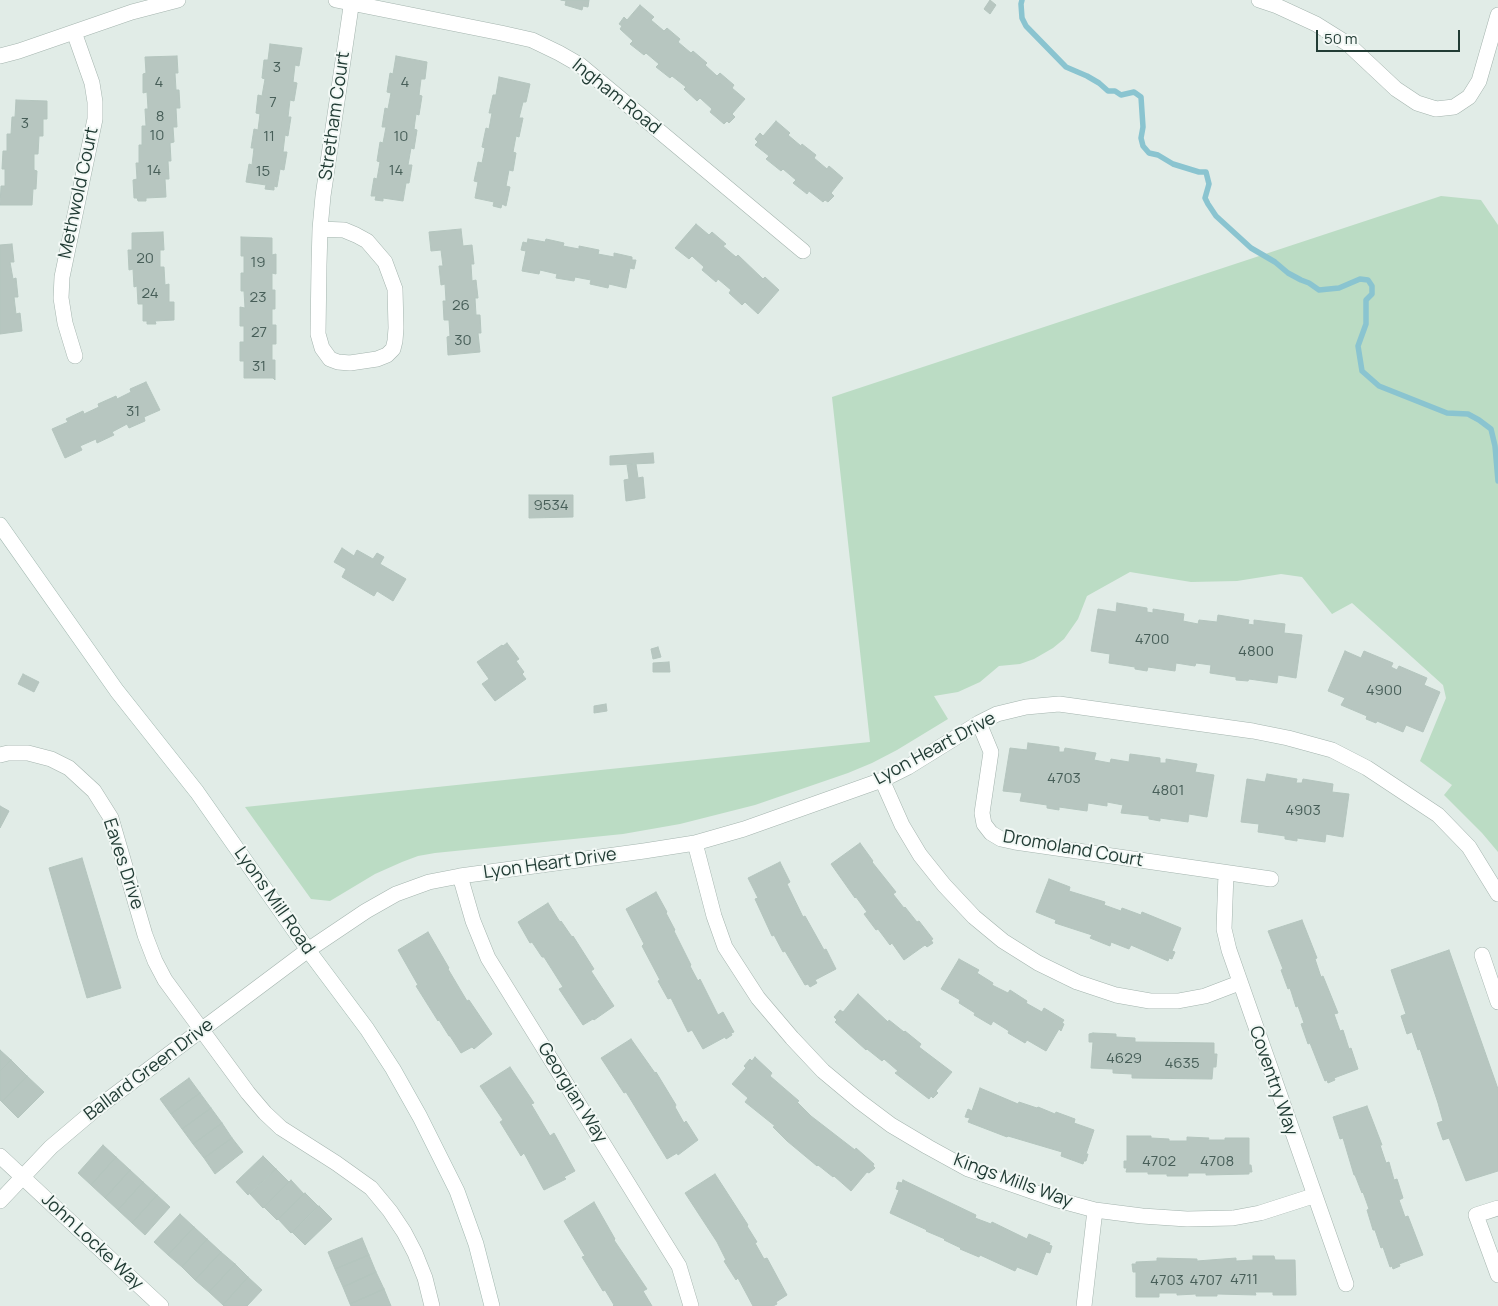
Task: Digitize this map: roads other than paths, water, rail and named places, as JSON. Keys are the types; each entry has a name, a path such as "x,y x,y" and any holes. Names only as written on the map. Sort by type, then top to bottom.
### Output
{"street":[{"path":"0,56 132,12 178,0"},
{"name":"Ingham Road","path":"336,0 532,40 560,53 580,65 803,251"},
{"path":"1259,0 1316,24 1348,44 1396,89 1417,103 1436,109 1454,107 1469,97 1480,81 1498,15"},
{"name":"Stretham Court","path":"320,229 344,230 356,235 367,241 385,262 395,289 396,328 393,349 387,355 377,359 350,363 338,362 330,358 322,348 318,334 320,229 323,196 352,2"},
{"name":"Methwold Court","path":"74,32 92,83 95,102 94,119 62,277 61,298 64,315 76,356"},
{"name":"Lyons Mill Road","path":"0,525 116,691 197,792 308,950 367,1029 393,1069 420,1117 457,1191 476,1244 492,1306"},
{"name":"Lyon Heart Drive","path":"308,950 366,911 396,894 430,882 460,876 695,843 786,814 882,780 908,767 979,723 998,714 1026,706 1059,704 1253,731 1332,750 1367,768 1438,815 1468,847 1498,894"},
{"name":"Dromoland Court","path":"979,723 991,752 982,813 984,824 991,833 1001,839 1271,879"},
{"name":"Eaves Drive","path":"0,755 28,753 51,759 70,768 94,791 111,818 145,935 165,980 203,1029 248,1093 281,1128 336,1162 364,1183 390,1211 415,1253 425,1278 432,1306"},
{"path":"882,780 906,832 920,855 944,885 981,923 1003,941 1038,962 1077,982 1116,995 1150,1001 1178,1001 1205,996 1239,983"},
{"name":"Kings Mills Way","path":"695,843 714,916 725,947 758,998 823,1071 858,1101 891,1125 968,1168 1008,1184 1096,1210 1187,1219 1233,1218 1260,1213 1313,1196"},
{"name":"Coventry Way","path":"1226,873 1224,929 1239,983 1313,1196 1346,1284"},
{"name":"Georgian Way","path":"460,876 473,921 488,958 679,1266 692,1306"},
{"name":"Ballard Green Drive","path":"0,1202 51,1147 97,1108 161,1058 308,950"},
{"path":"1482,956 1498,1002"},
{"path":"0,1156 22,1177"},
{"name":"John Locke Way","path":"22,1177 161,1306"},
{"path":"1498,1208 1476,1215 1498,1275"},
{"path":"1084,1306 1096,1210"}],"waterway":[{"path":"1022,0 1022,18 1026,26 1066,67 1087,76 1108,91 1115,91 1121,95 1134,92 1141,97 1143,127 1141,138 1143,146 1149,153 1158,155 1173,164 1199,172 1206,172 1209,184 1205,198 1208,204 1216,216 1251,248 1275,262 1288,273 1319,290 1339,288 1360,279 1368,280 1372,286 1372,294 1366,300 1366,324 1358,346 1362,371 1379,386 1447,413 1468,414 1491,429 1495,446 1498,481"}]}
